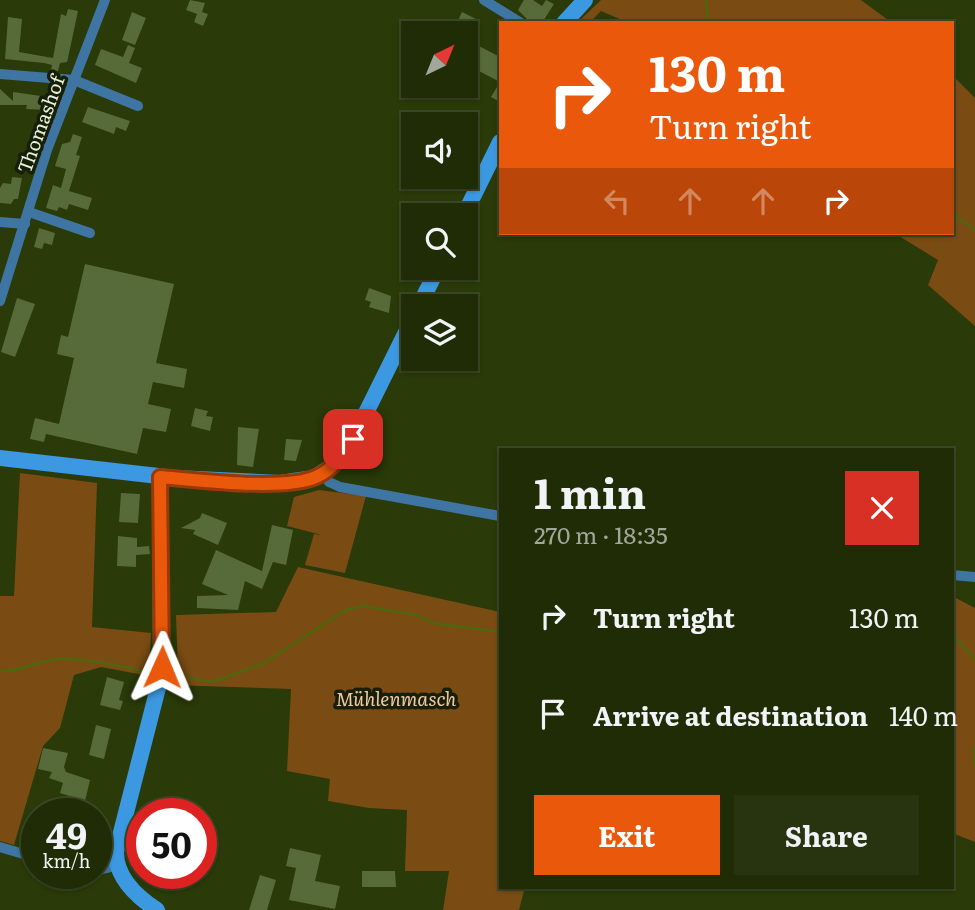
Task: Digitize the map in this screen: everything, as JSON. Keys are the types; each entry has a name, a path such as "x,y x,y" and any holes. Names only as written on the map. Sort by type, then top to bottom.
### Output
{"main road":[{"path":"566,21 585,0"},
{"path":"470,203 499,144"},
{"path":"0,458 160,477 280,483 304,481 323,474 341,457 353,439 401,342"},
{"path":"157,910 132,889 118,865 118,834 162,667 160,477"}],"street":[{"name":"Thomashof","path":"0,301 47,150 105,0"},
{"path":"484,0 518,21"},
{"path":"0,74 74,80 138,106"},
{"path":"29,212 90,233"},
{"path":"0,222 25,224"},
{"path":"323,474 329,482 340,487 499,516"},
{"path":"954,575 975,578"},
{"path":"0,847 21,853"},
{"path":"112,867 118,865"}],"green space":[{"path":"601,0 861,0 889,21 624,21 601,11 591,21 579,21"},
{"path":"954,77 975,98 975,326 928,285 938,260 897,235 954,235"},
{"path":"20,473 97,483 92,627 151,633 149,676 101,667 74,675 60,728 43,746 28,798 21,798 21,821 14,845 0,841 0,596 14,596"},
{"path":"319,490 366,496 345,573 305,565 314,534 322,535 287,526 294,497"},
{"name":"Mühlenmasch","path":"298,567 499,612 499,889 524,889 519,910 443,910 449,871 405,871 407,810 369,808 328,801 330,779 287,771 291,689 170,685 173,675 178,672 176,615 276,612"},
{"path":"954,597 975,608 975,842 954,834"}],"building":[{"path":"190,0 205,3 202,12 208,14 203,26 194,22 197,14 186,10"},
{"path":"524,0 533,0 542,6 546,0 554,4 543,21 529,21 518,10"},
{"path":"68,9 78,11 67,62 60,63 58,71 51,70 52,65 44,63 5,59 8,17 22,19 19,52 53,58 61,14 66,16"},
{"path":"132,12 146,18 135,45 122,40"},
{"path":"462,12 478,20 477,21 458,21"},
{"path":"128,45 135,48 129,63 142,68 136,83 95,65 101,49 123,57"},
{"path":"478,46 499,56 499,81 478,71"},
{"path":"499,84 499,101 491,97"},
{"path":"0,89 13,101 13,92 48,97 47,110 26,109 27,105 0,105"},
{"path":"88,107 130,121 126,131 116,127 114,134 82,122"},
{"path":"73,134 82,137 76,155 80,156 69,191 92,198 88,210 69,204 67,210 59,207 57,211 46,208 53,185 61,188 66,169 55,166 62,144 70,142"},
{"path":"12,177 22,178 18,199 14,199 11,204 0,203 0,188 3,183 11,184"},
{"path":"39,228 55,233 52,245 44,243 42,249 34,247"},
{"path":"85,264 174,284 156,363 187,369 184,388 153,382 148,404 171,409 166,432 143,428 137,454 46,434 44,442 30,439 35,418 59,424 74,358 57,354 61,335 68,337"},
{"path":"369,288 391,296 389,313 369,307 371,302 365,300"},
{"path":"17,298 35,304 15,357 1,352"},
{"path":"195,408 208,411 206,416 213,417 210,431 191,426"},
{"path":"238,427 259,429 253,467 237,465"},
{"path":"286,439 302,440 296,461 284,460"},
{"path":"121,493 140,494 138,523 119,522"},
{"path":"202,513 227,523 218,545 193,534 195,530 181,528 200,518"},
{"path":"272,525 293,530 286,565 273,562 262,589 245,581 238,610 197,608 197,596 228,595 202,584 216,550 262,571"},
{"path":"118,536 137,538 137,547 149,546 150,554 136,555 136,567 117,566"},
{"path":"107,677 124,682 119,700 123,701 120,710 100,705"},
{"path":"96,725 111,729 104,759 89,755"},
{"path":"43,748 68,753 64,767 66,772 90,780 86,798 60,793 63,783 49,778 52,772 38,769"},
{"path":"290,848 321,855 315,881 340,886 335,909 289,900 296,868 286,866"},
{"path":"362,871 395,871 396,887 362,887"},
{"path":"260,875 276,880 267,910 249,910"}],"waterway":[{"path":"706,0 708,21"},
{"path":"954,214 975,230"},
{"path":"168,675 213,682 266,662 344,611 362,606 417,615 433,623 499,632"},
{"path":"954,636 975,659"},
{"path":"0,671 15,670 50,660 70,659 154,673"},
{"path":"975,747 975,765"}],"route":[{"path":"162,667 158,510 160,477 264,483 304,481 329,470 353,439"}]}
